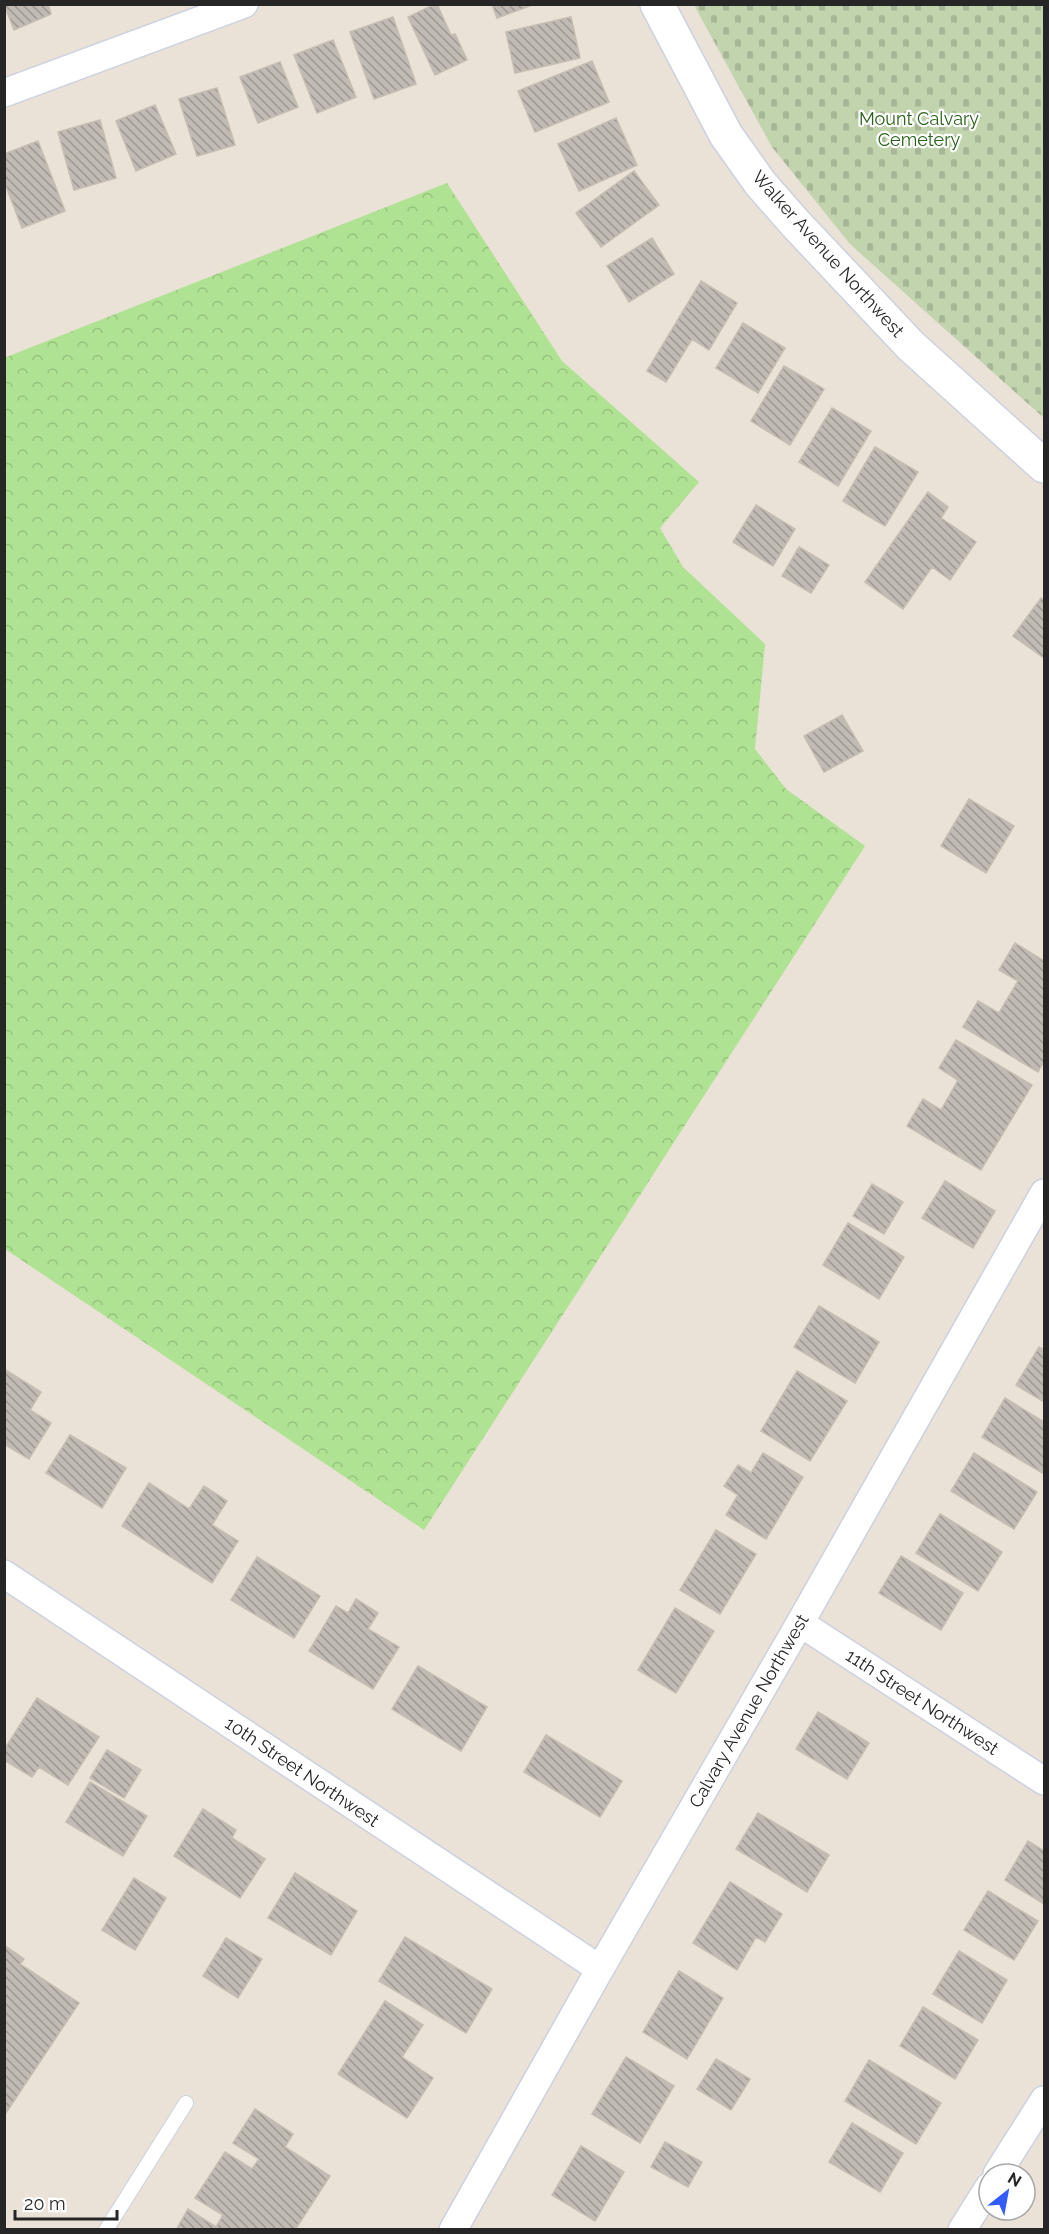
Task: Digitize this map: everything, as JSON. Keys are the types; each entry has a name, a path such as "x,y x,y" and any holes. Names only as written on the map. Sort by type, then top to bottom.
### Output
{"main road":[{"name":"Walker Avenue Northwest","path":"657,4 726,135 760,183 911,346 1044,466"}],"street":[{"path":"4,93 244,4"},
{"name":"Calvary Avenue Northwest","path":"453,2229 1044,1193"},
{"name":"10th Street Northwest","path":"4,1574 600,1969"},
{"name":"11th Street Northwest","path":"800,1623 1044,1781"},
{"path":"1005,2162 1044,2100"},
{"path":"962,2229 977,2206"}],"lane":[{"path":"106,2229 186,2103"}],"green space":[{"name":"Mount Calvary Cemetery","path":"694,5 1044,5 1044,418 850,244 772,147"},
{"path":"447,183 562,361 699,482 660,528 683,567 765,644 755,749 786,789 865,846 424,1530 5,1249 4,358"}],"building":[{"path":"4,4 48,4 51,14 14,30"},
{"path":"435,4 451,35 455,34 467,60 435,75 408,17"},
{"path":"492,4 535,4 497,18"},
{"path":"393,17 416,84 374,99 350,32"},
{"path":"571,17 580,58 515,73 506,32"},
{"path":"333,40 356,97 317,113 294,55"},
{"path":"592,61 609,102 535,132 518,91"},
{"path":"280,62 298,107 258,123 240,77"},
{"path":"217,88 235,145 197,156 179,99"},
{"path":"155,105 176,154 136,171 116,121"},
{"path":"616,118 637,165 579,191 558,144"},
{"path":"100,120 116,178 74,190 58,132"},
{"path":"38,141 65,211 22,228 4,181 4,154"},
{"path":"634,171 659,205 601,247 576,213"},
{"path":"652,238 674,274 629,302 607,266"},
{"path":"701,281 737,303 709,350 692,339 666,382 647,371"},
{"path":"743,323 785,348 758,393 716,368"},
{"path":"784,366 824,389 790,445 751,421"},
{"path":"832,408 871,431 838,486 799,462"},
{"path":"875,447 918,472 885,526 843,501"},
{"path":"928,492 948,507 941,518 976,542 950,580 932,567 903,609 865,582"},
{"path":"756,505 795,529 773,566 733,542"},
{"path":"799,547 829,565 811,593 782,576"},
{"path":"1041,598 1044,600 1044,658 1013,636"},
{"path":"842,715 863,751 824,772 804,736"},
{"path":"969,799 1014,826 986,873 941,846"},
{"path":"1015,943 1044,961 1044,1061 1038,1072 963,1027 978,1001 999,1013 1018,981 999,970"},
{"path":"956,1040 1032,1085 981,1170 907,1126 923,1099 941,1110 958,1080 939,1068"},
{"path":"945,1181 995,1211 973,1248 922,1218"},
{"path":"872,1184 903,1202 884,1234 853,1216"},
{"path":"848,1223 904,1257 879,1299 823,1265"},
{"path":"819,1306 879,1342 855,1383 794,1347"},
{"path":"1039,1347 1044,1350 1044,1402 1016,1385"},
{"path":"4,1369 41,1392 30,1410 51,1423 29,1459 4,1444"},
{"path":"797,1371 847,1401 810,1461 761,1431"},
{"path":"1005,1398 1044,1422 1044,1474 982,1437"},
{"path":"70,1435 126,1468 102,1508 46,1473"},
{"path":"763,1453 803,1477 766,1539 726,1515 738,1495 724,1486 738,1465 751,1473"},
{"path":"974,1453 1037,1492 1014,1529 951,1491"},
{"path":"149,1483 189,1509 204,1486 227,1501 212,1525 238,1541 212,1583 122,1526"},
{"path":"940,1514 1002,1552 978,1591 916,1553"},
{"path":"716,1530 756,1554 720,1614 680,1590"},
{"path":"901,1556 963,1593 941,1630 879,1593"},
{"path":"257,1557 320,1596 294,1638 231,1600"},
{"path":"356,1599 378,1613 368,1629 399,1647 373,1689 309,1651 336,1606 348,1613"},
{"path":"675,1608 714,1631 676,1693 638,1670"},
{"path":"418,1666 487,1707 461,1751 392,1709"},
{"path":"37,1698 99,1737 68,1785 39,1767 32,1777 4,1760 4,1750"},
{"path":"818,1712 869,1743 847,1779 796,1749"},
{"path":"546,1735 622,1781 600,1817 524,1772"},
{"path":"107,1750 141,1770 124,1798 90,1778"},
{"path":"90,1782 147,1816 123,1856 66,1822"},
{"path":"203,1809 236,1830 232,1838 265,1859 240,1898 174,1856"},
{"path":"758,1813 829,1855 807,1892 736,1849"},
{"path":"1028,1841 1044,1851 1044,1904 1005,1880"},
{"path":"295,1873 357,1911 331,1955 268,1918"},
{"path":"134,1878 166,1898 135,1950 102,1930"},
{"path":"730,1882 782,1914 765,1942 756,1937 737,1970 693,1943"},
{"path":"988,1891 1038,1921 1014,1960 964,1930"},
{"path":"405,1937 492,1989 466,2033 379,1981"},
{"path":"226,1938 262,1959 238,1998 203,1976"},
{"path":"4,1945 24,1959 20,1964 79,2003 4,2116"},
{"path":"959,1951 1007,1980 982,2023 933,1994"},
{"path":"679,1971 723,1998 687,2059 643,2032"},
{"path":"385,2001 423,2025 402,2057 433,2078 407,2118 338,2074"},
{"path":"923,2007 978,2040 955,2079 900,2046"},
{"path":"626,2057 674,2086 640,2143 592,2114"},
{"path":"716,2059 750,2079 731,2110 697,2089"},
{"path":"869,2060 941,2103 916,2144 845,2101"},
{"path":"255,2109 293,2134 285,2147 330,2176 295,2230 176,2230 188,2209 216,2227 223,2215 195,2198 225,2152 252,2169 259,2159 233,2143"},
{"path":"852,2123 903,2153 880,2192 829,2162"},
{"path":"665,2142 702,2162 688,2187 651,2167"},
{"path":"581,2146 624,2172 595,2221 552,2195"}]}
